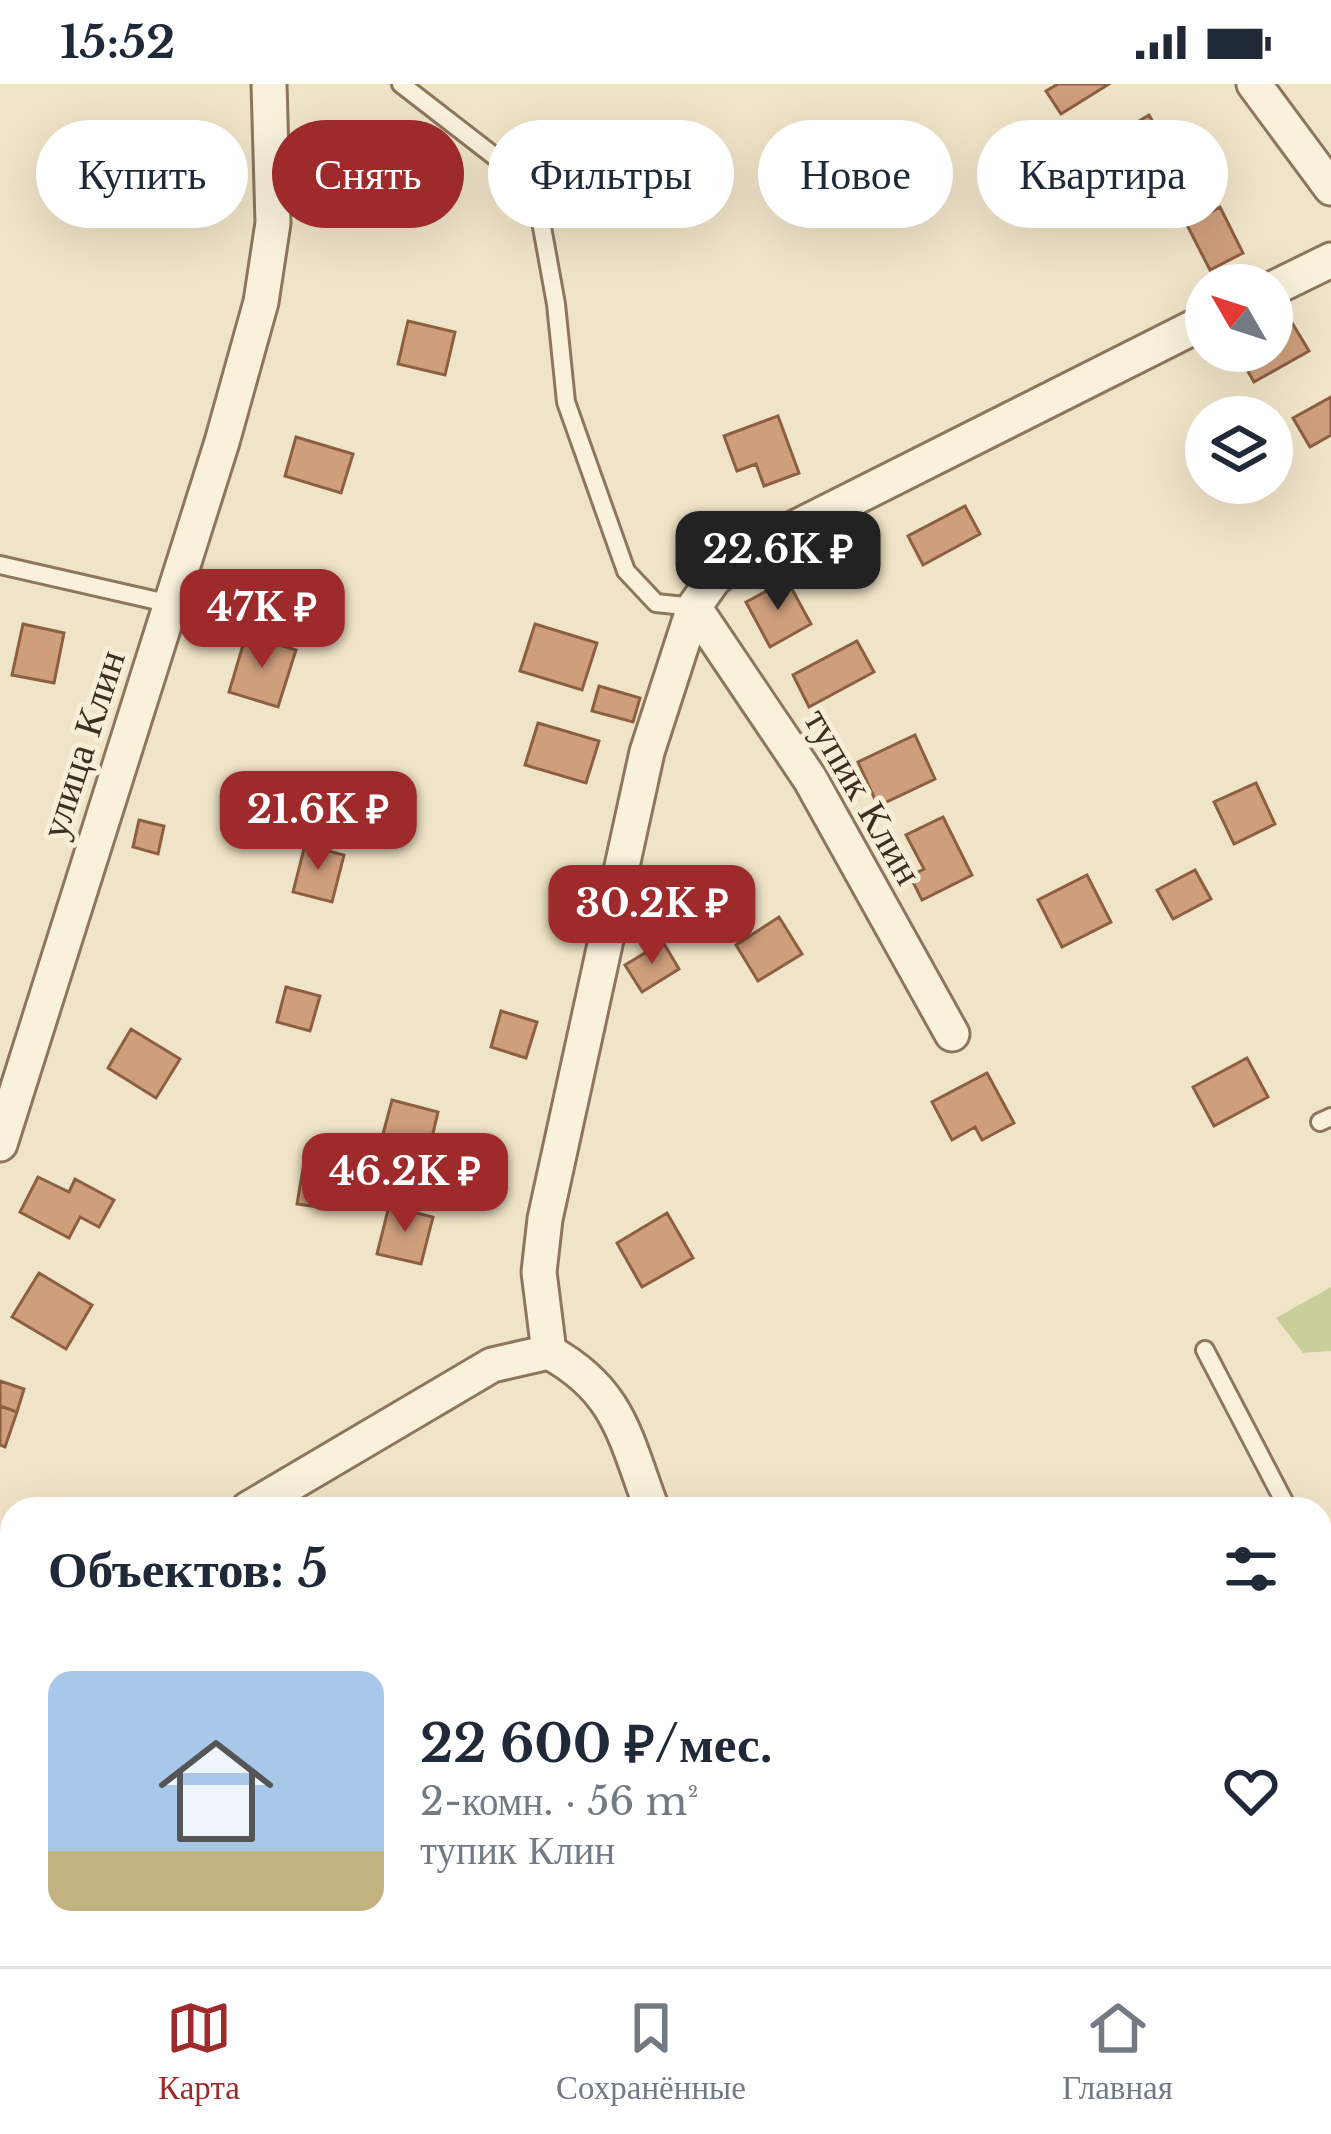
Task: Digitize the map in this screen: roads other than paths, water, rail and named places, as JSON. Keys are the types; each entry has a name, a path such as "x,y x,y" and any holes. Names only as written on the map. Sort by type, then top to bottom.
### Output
{"street":[{"name":"улица Клин","path":"0,1144 223,442 261,302 273,223 269,84"},
{"path":"1255,84 1331,188"},
{"path":"1293,279 1331,260"},
{"path":"548,1352 538,1272 545,1219 647,752 694,607 714,579 745,553 1185,333"},
{"name":"тупик Клин","path":"694,607 810,779 952,1034"},
{"path":"268,1497 492,1365 548,1352 575,1367 610,1401 647,1497"}],"lane":[{"path":"400,84 507,166 540,216 556,304 566,402 626,571 656,603 694,607"},
{"path":"0,565 171,604"},
{"path":"1205,1350 1282,1497"}]}
